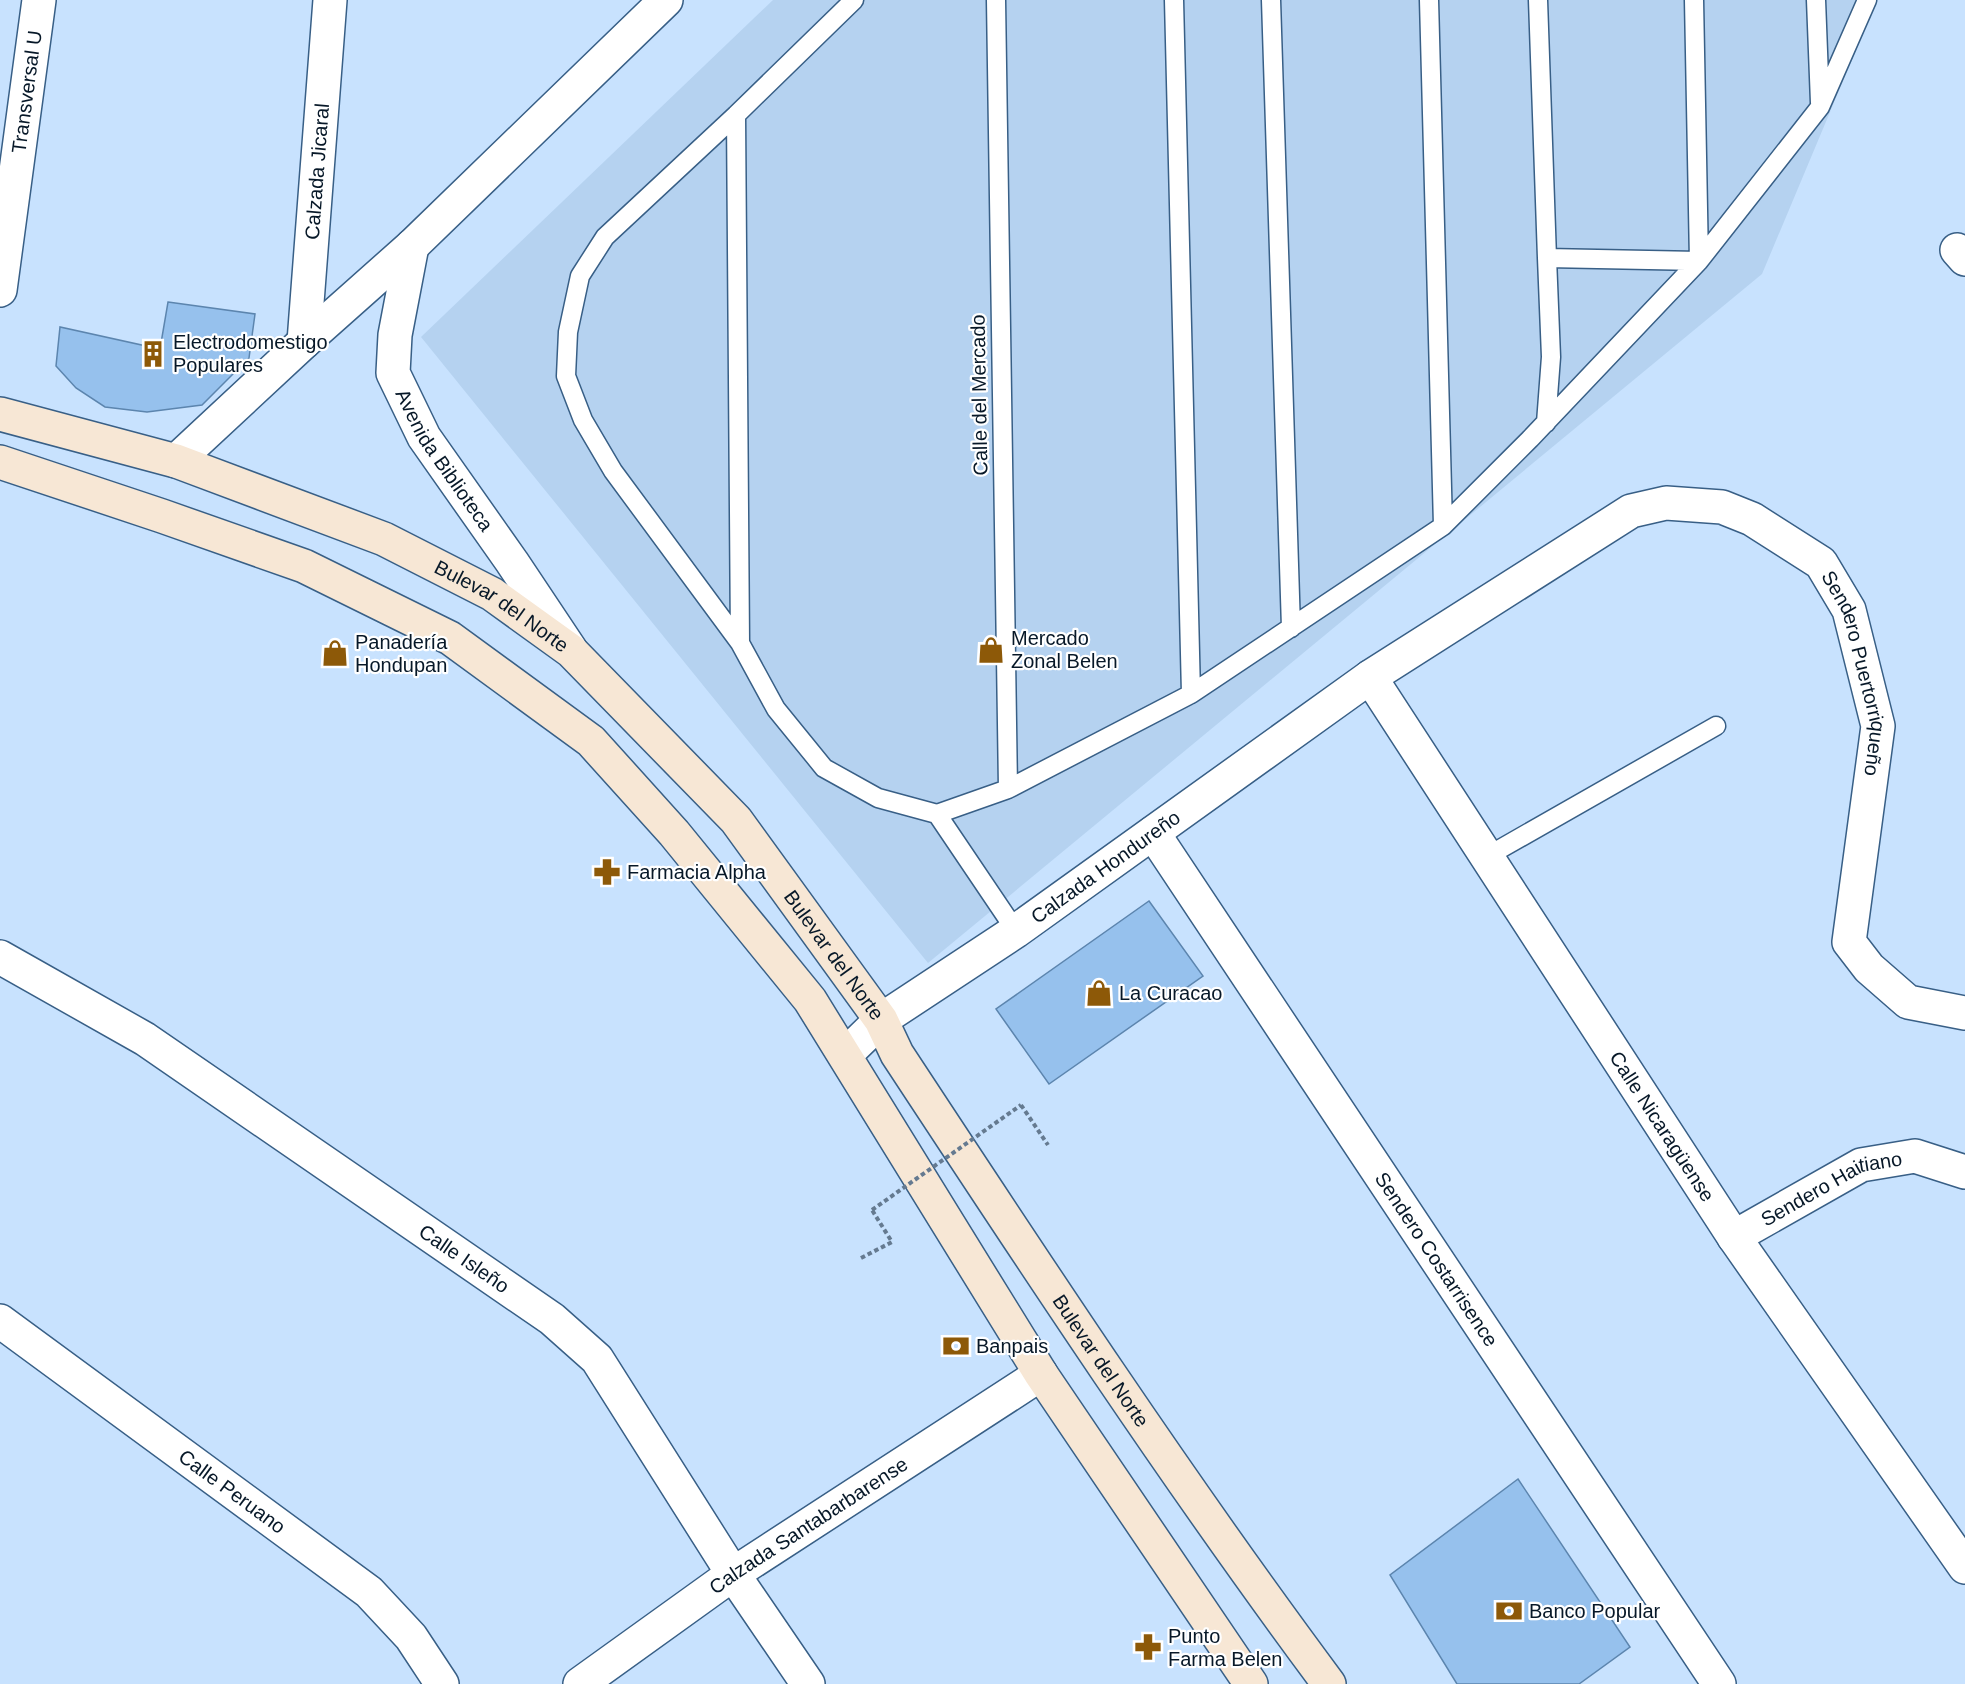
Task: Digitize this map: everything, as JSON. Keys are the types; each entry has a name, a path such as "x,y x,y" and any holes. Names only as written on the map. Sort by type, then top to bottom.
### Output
{"main road":[{"name":"Bulevar del Norte","path":"0,414 176,461 384,538 492,594 571,651 736,820 881,1020 897,1054 1083,1336 1253,1582 1329,1684"},
{"path":"0,462 304,566 450,638 591,741 674,833 810,1000 1041,1374 1251,1684"}],"street":[{"name":"Transversal U","path":"0,290 39,0"},
{"name":"Calzada Jicaral","path":"304,342 330,0"},
{"path":"176,461 412,246 666,0"},
{"name":"Avenida Biblioteca","path":"412,246 395,335 393,373 424,437 571,651"},
{"name":"Sendero Puertorriqueño","path":"1370,677 1631,510 1666,503 1722,507 1752,519 1821,563 1827,572 1850,610 1878,726 1849,942 1869,969 1908,1002 1965,1013"},
{"name":"Calzada Hondureño","path":"844,1055 881,1020 1016,931 1370,677"},
{"name":"Calle Nicaragüense","path":"1370,677 1734,1237 1965,1567"},
{"name":"Sendero Costarrisence","path":"1154,833 1719,1684"},
{"name":"Calle Isleño","path":"0,957 145,1039 552,1319 597,1359 732,1574 808,1684"},
{"name":"Sendero Haitiano","path":"1734,1237 1861,1165 1915,1156 1965,1172"},
{"name":"Calle Peruano","path":"0,1321 369,1592 411,1637 442,1684"},
{"name":"Calzada Santabarbarense","path":"580,1684 732,1574 1041,1374"}],"lane":[{"path":"854,0 736,116 605,237 580,276 568,332 566,376 582,420 613,471 740,643 776,710 824,768 878,798 937,814 1008,789 1191,694 1443,526 1546,423 1699,261 1820,107 1867,0"},
{"name":"Calle del Mercado","path":"996,0 1008,789"},
{"path":"1174,0 1191,694"},
{"path":"1271,0 1291,628"},
{"path":"1429,0 1443,526"},
{"path":"1538,0 1551,357 1546,423"},
{"path":"1694,0 1699,261"},
{"path":"1816,0 1820,107"},
{"path":"736,116 740,643"},
{"path":"1547,258 1699,261"},
{"path":"1486,857 1716,726"},
{"path":"937,814 1016,931"}],"path":[{"path":"861,1258 892,1242 872,1210 1021,1105 1048,1145"}],"shaded area":[{"name":"Mercado Zonal Belen","path":"773,0 1877,0 1762,274 928,963 421,337"}],"building":[{"name":"Electrodomestigo Populares","path":"168,302 255,314 249,358 202,405 147,412 105,407 76,388 56,366 60,327 160,349"},
{"name":"La Curacao","path":"1149,901 1203,976 1049,1084 996,1009"},
{"name":"Banco Popular","path":"1518,1479 1630,1647 1579,1684 1457,1684 1390,1575"}],"place":[{"name":"Electrodomestigo Populares","path":"153,354"},
{"name":"Mercado Zonal Belen","path":"991,650"},
{"name":"Panadería Hondupan","path":"335,653"},
{"name":"Farmacia Alpha","path":"607,872"},
{"name":"La Curacao","path":"1099,993"},
{"name":"Banpais","path":"956,1346"},
{"name":"Banco Popular","path":"1509,1611"},
{"name":"Punto Farma Belen","path":"1148,1647"}]}
